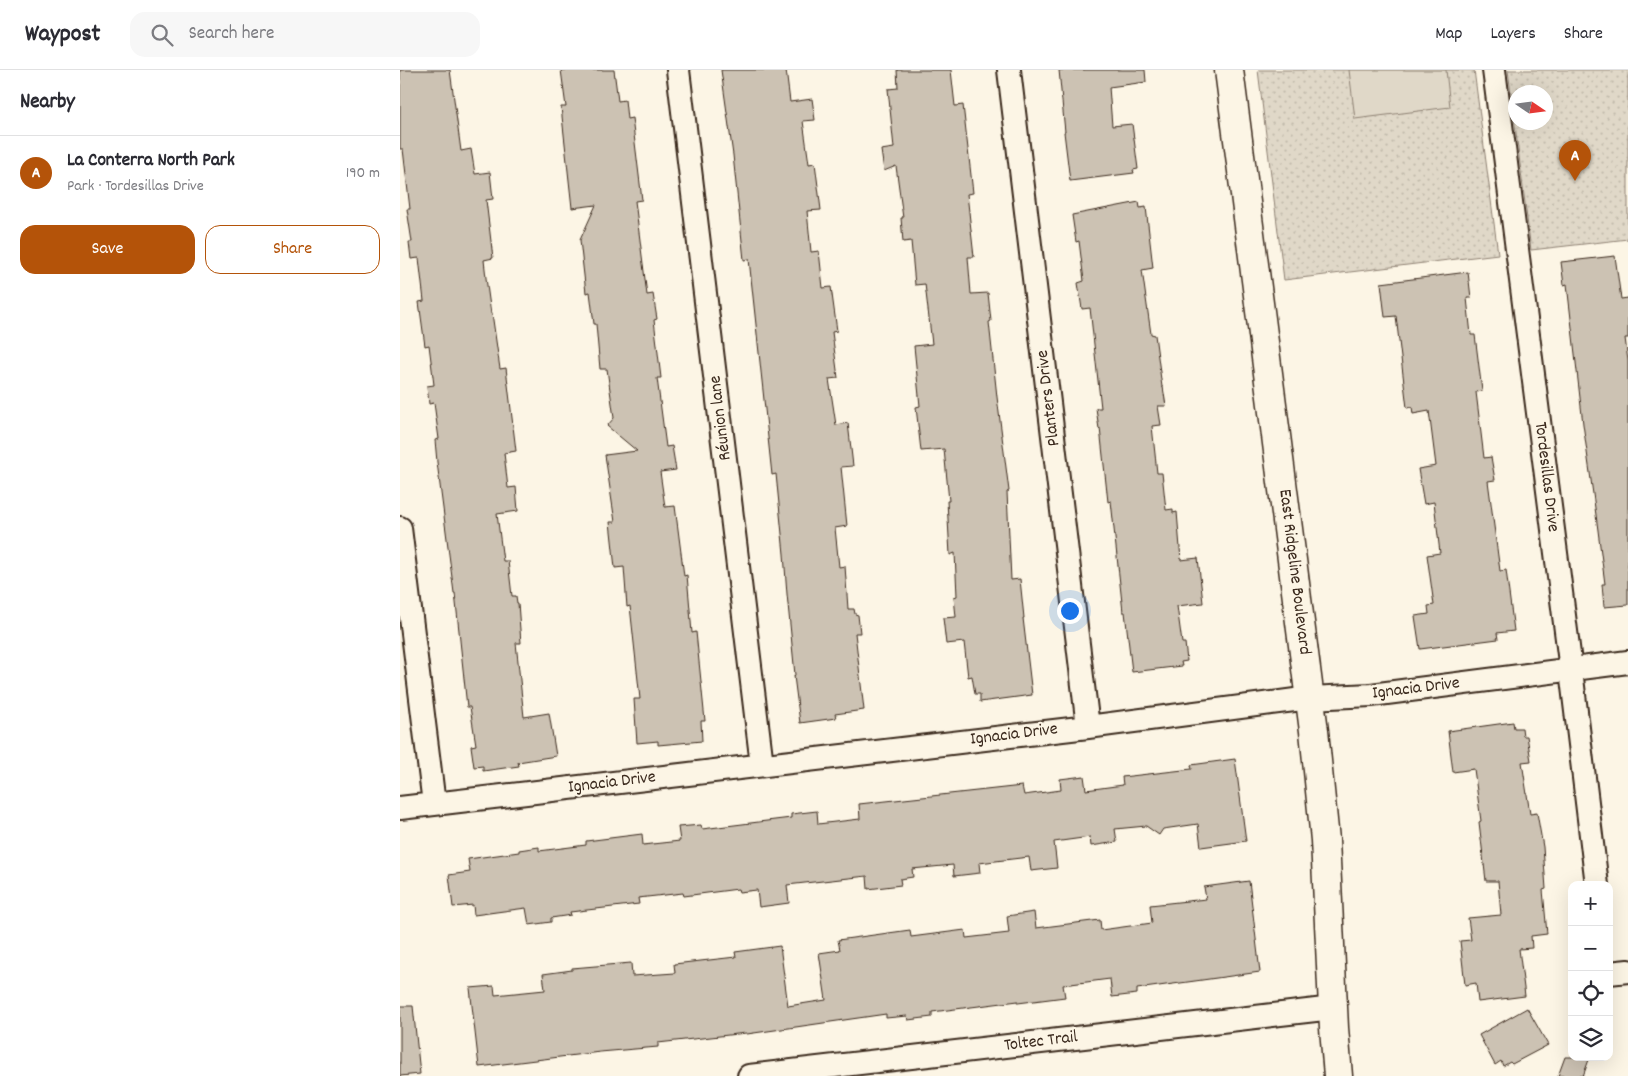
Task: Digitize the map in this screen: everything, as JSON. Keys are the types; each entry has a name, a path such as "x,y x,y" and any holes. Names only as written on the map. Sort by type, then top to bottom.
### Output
{"street":[{"name":"Réunion lane","path":"678,70 762,765"},
{"name":"Planters Drive","path":"1009,70 1088,726"},
{"name":"East Ridgeline Boulevard","path":"1229,70 1310,698 1325,840 1338,1076"},
{"name":"Tordesillas Drive","path":"1494,70 1597,881"},
{"path":"400,528 434,804"},
{"name":"Ignacia Drive","path":"400,808 1310,698 1371,695 1628,662"},
{"path":"1613,973 1628,971"},
{"name":"Toltec Trail","path":"749,1076 1333,1008"}],"shaded area":[{"path":"1258,70 1474,70 1498,254 1284,280"},
{"path":"1349,70 1446,70 1450,107 1355,119"},
{"path":"1508,70 1628,70 1628,239 1531,250 1516,130 1553,130 1553,85 1510,85"}],"building":[{"path":"400,70 450,70 461,151 471,149 475,174 490,172 493,199 486,200 493,258 484,260 500,369 506,368 516,451 504,453 508,488 516,487 518,511 497,514 503,561 508,561 512,596 516,596 518,603 521,643 516,643 524,717 549,713 556,756 518,762 519,766 483,771 483,766 474,767 471,746 476,745 470,707 467,707 455,593 437,462 435,440 439,439 434,403 429,404 427,386 434,385 429,345 425,346 419,302 424,301 419,258 411,259 409,242 412,242 407,209 410,209 403,149 400,149"},
{"path":"561,70 614,70 618,101 625,100 627,119 632,118 642,200 635,201 647,295 653,294 657,319 654,320 661,378 657,378 666,447 672,446 676,470 660,472 665,507 675,506 684,576 687,575 692,633 696,632 705,721 701,721 702,741 658,745 658,741 637,743 634,699 640,699 630,606 627,607 624,567 615,568 610,522 615,522 605,455 637,451 607,426 614,418 607,369 600,369 596,324 594,324 590,292 586,293 580,240 596,205 572,208 561,107 566,107"},
{"path":"721,70 786,70 790,102 812,99 815,120 803,121 809,164 815,163 821,210 807,211 811,252 819,251 823,288 831,287 837,331 832,332 838,378 829,379 836,425 848,423 853,466 841,467 847,526 835,528 839,567 845,566 848,609 854,609 855,614 858,615 860,633 855,633 864,710 835,714 836,718 800,723 776,474 772,475 749,259 744,260 733,155"},
{"path":"897,70 951,70 955,106 963,105 973,193 967,194 974,257 968,257 971,294 988,293 991,321 989,322 1009,491 1007,492 1011,580 1020,579 1032,695 980,702 980,694 975,694 972,676 968,677 964,642 946,644 943,618 956,617 954,597 957,596 955,553 950,555 947,501 949,501 944,449 921,451 916,407 920,406 914,346 932,344 925,284 915,285 911,241 903,242 901,218 903,218 896,166 884,171 881,150 894,148 888,89 898,88"},
{"path":"1059,70 1145,70 1146,82 1109,87 1112,126 1132,124 1138,169 1133,170 1134,173 1070,181"},
{"path":"1139,202 1140,208 1146,207 1153,268 1142,270 1151,334 1155,335 1166,406 1158,406 1161,425 1152,426 1157,473 1162,473 1166,510 1173,509 1173,513 1177,512 1181,560 1198,558 1203,603 1177,606 1182,643 1185,643 1187,661 1181,662 1182,666 1132,672 1125,612 1123,612 1111,501 1108,502 1096,408 1101,408 1090,308 1082,309 1078,283 1084,281 1079,241 1076,242 1072,215"},
{"path":"1615,256 1621,299 1628,298 1628,338 1625,338 1628,361 1628,605 1604,607 1602,584 1605,584 1583,424 1567,284 1564,285 1561,262"},
{"path":"1468,272 1471,298 1467,298 1471,335 1475,335 1482,391 1476,392 1484,458 1491,457 1495,480 1488,481 1500,571 1506,570 1514,631 1497,633 1498,639 1420,649 1415,616 1429,614 1428,606 1434,605 1427,555 1440,553 1434,502 1424,504 1418,469 1436,466 1429,411 1413,414 1412,407 1407,408 1396,316 1385,317 1381,283"},
{"path":"1513,722 1514,728 1522,728 1523,736 1527,736 1531,761 1522,762 1530,814 1537,813 1543,847 1546,889 1543,890 1547,934 1531,936 1532,948 1519,949 1525,996 1478,1002 1476,983 1465,985 1460,941 1471,940 1468,918 1501,915 1498,881 1486,881 1474,769 1453,772 1448,731"},
{"path":"1235,759 1246,841 1201,847 1198,824 1163,829 1159,835 1146,826 1115,829 1117,842 1091,846 1090,837 1054,842 1057,868 1031,871 1029,857 979,863 980,873 954,876 953,865 912,869 913,877 900,879 901,885 868,889 867,876 787,885 789,903 759,907 757,890 739,892 738,889 684,896 683,893 638,898 639,904 570,912 571,915 551,918 551,922 529,925 526,908 474,915 473,905 453,907 449,875 470,872 468,859 519,852 519,850 539,847 539,851 586,845 586,841 642,834 643,845 680,841 678,827 701,825 702,829 791,818 791,814 817,811 818,824 860,819 859,804 1022,786 1024,795 1061,790 1060,779 1084,776 1086,790 1123,785 1122,777 1192,769 1191,765"},
{"path":"1249,881 1260,972 1137,989 1137,994 1112,997 1110,979 1063,985 1065,997 932,1012 932,1017 908,1020 907,1016 886,1018 886,1014 747,1034 658,1043 658,1047 479,1067 470,988 494,986 495,995 545,990 543,974 572,970 572,968 631,963 632,976 675,973 674,964 736,957 735,952 780,946 788,1006 826,1000 819,953 840,950 838,940 910,930 911,937 965,930 966,938 1009,933 1007,916 1034,912 1036,928 1100,920 1101,930 1152,923 1150,905 1206,899 1204,887"},
{"path":"400,1006 413,1006 420,1074 400,1076"},
{"path":"1527,1008 1548,1045 1512,1064 1510,1062 1503,1066 1501,1061 1495,1065 1479,1035"},
{"path":"1565,1057 1568,1057 1568,1061 1589,1061 1583,1076 1558,1076"}],"place":[{"name":"La Conterra North Park","path":"1575,181"}]}
